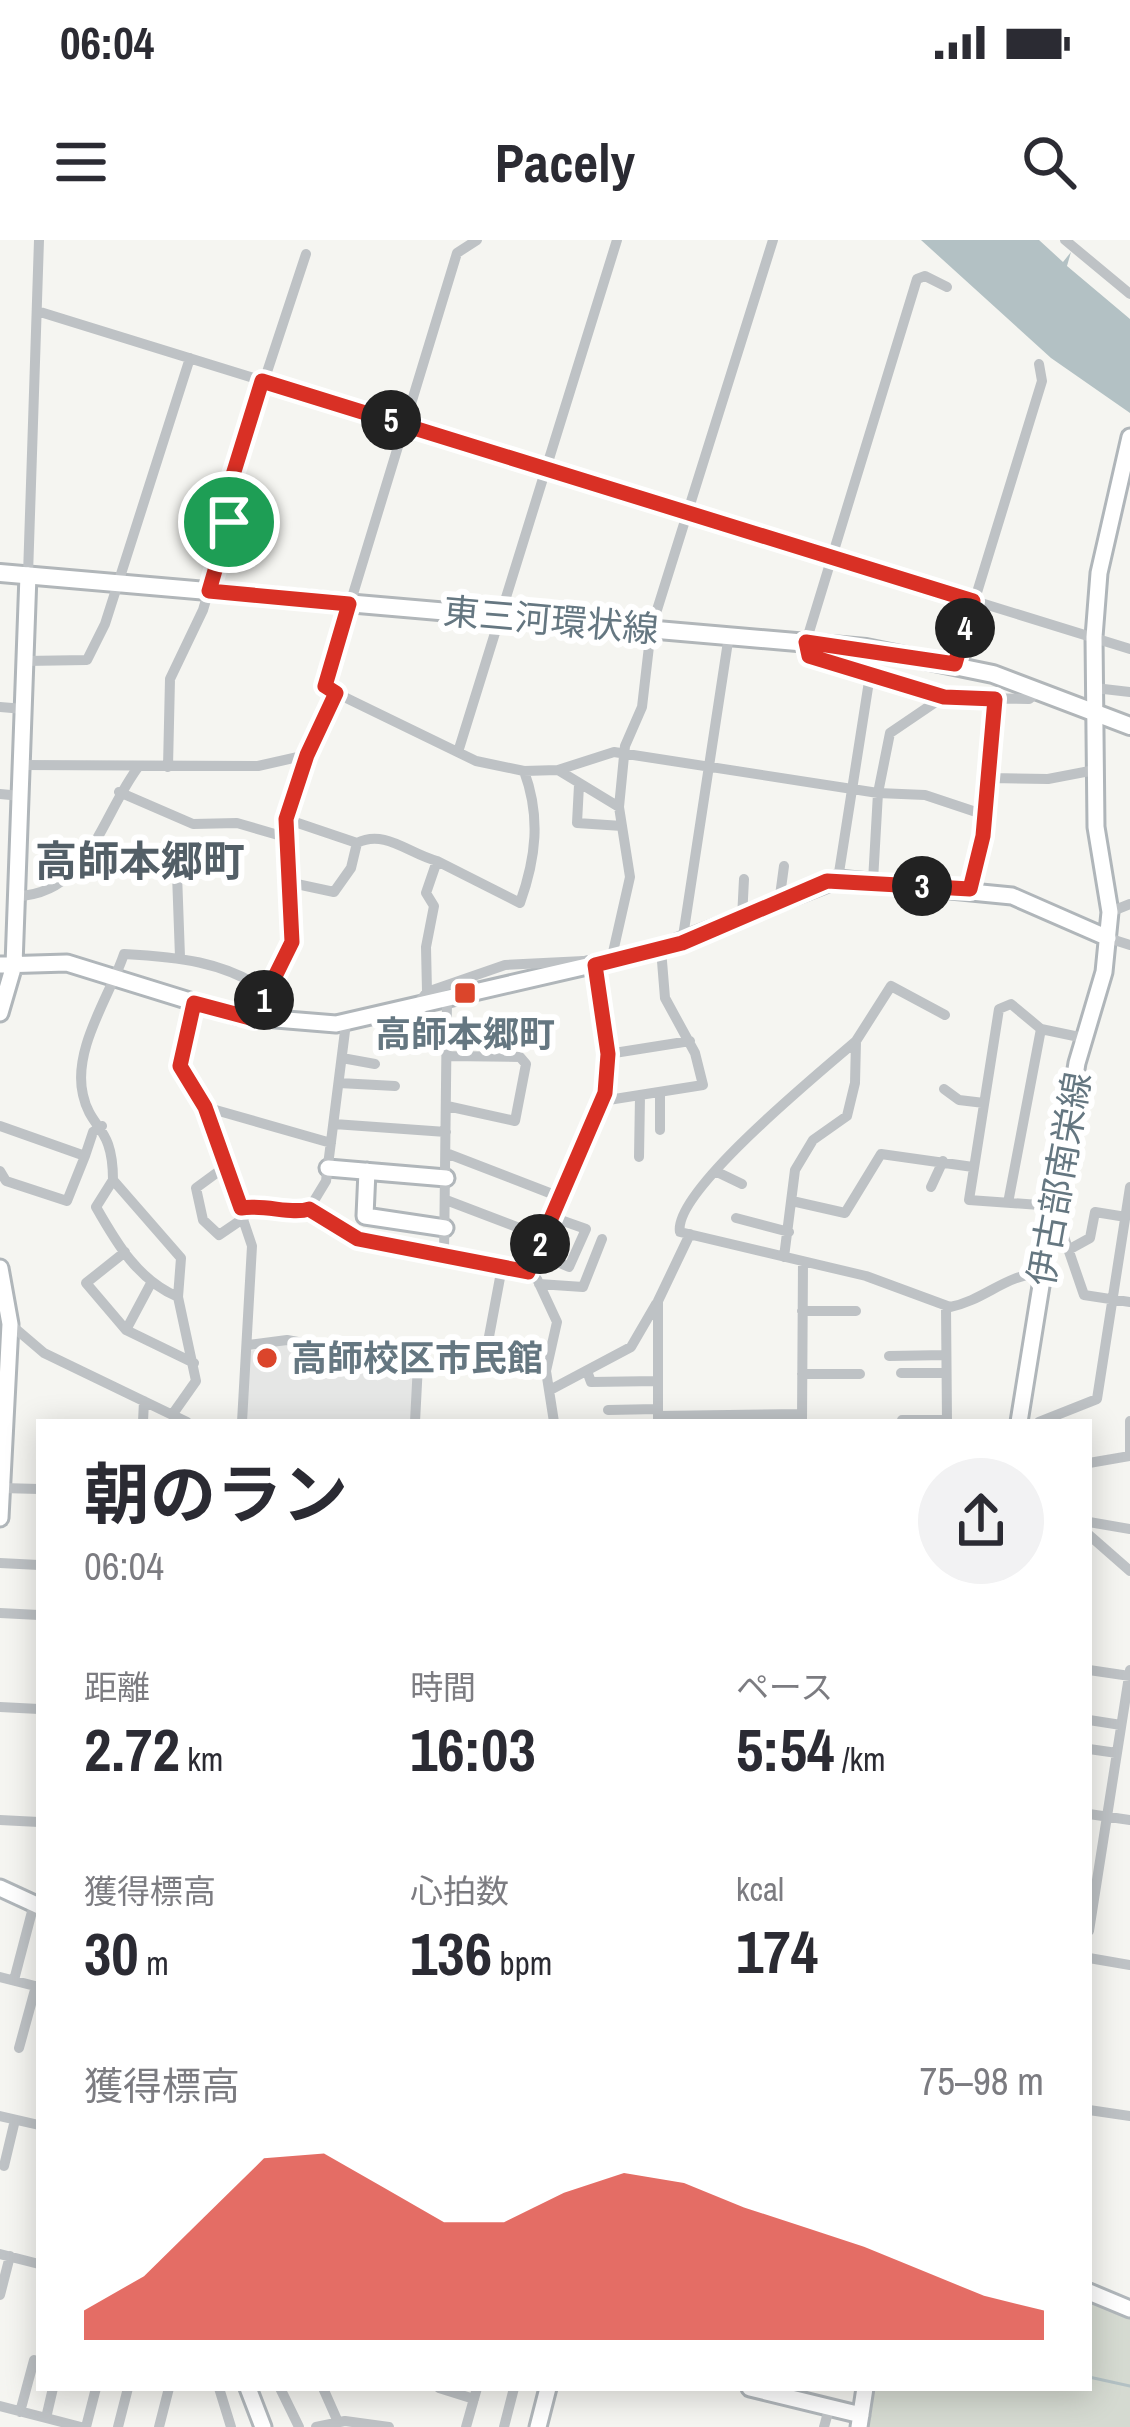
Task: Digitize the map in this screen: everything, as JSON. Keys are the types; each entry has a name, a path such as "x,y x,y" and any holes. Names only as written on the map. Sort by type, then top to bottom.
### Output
{"main road":[{"name":"東三河環状線","path":"0,573 806,642 955,664 1130,726"}],"street":[{"path":"0,1013 17,896 39,240"},
{"path":"477,240 457,253 325,686 458,752 524,771 558,770 614,752 878,793 926,795 982,814"},
{"path":"458,752 617,240"},
{"path":"528,1272 602,1101 608,1054 599,964 630,878 620,807 626,754 642,707 651,629 773,240"},
{"path":"1065,240 1130,294"},
{"path":"168,767 170,679 209,591 229,522 232,478 300,259 306,254"},
{"path":"947,287 925,276 916,279 806,642 809,656 944,697 1029,700 1039,691"},
{"path":"37,311 1130,650"},
{"path":"25,661 87,660 119,583 190,358"},
{"path":"955,664 1042,381 1039,364"},
{"path":"1108,938 1110,912 1096,827 1094,637 1100,573 1130,437"},
{"path":"682,943 729,635"},
{"path":"838,879 870,674"},
{"path":"1095,688 1130,692"},
{"path":"254,1019 292,942 286,819 307,755 336,693"},
{"path":"873,881 878,793 890,733 944,697"},
{"path":"970,889 991,778 995,699"},
{"path":"0,707 24,709"},
{"path":"22,765 258,766 307,755"},
{"path":"17,896 39,896 87,861 119,792 140,766"},
{"path":"558,770 620,807"},
{"path":"991,778 1048,779 1096,770"},
{"path":"286,819 357,843 381,837 408,854 437,861 520,903 534,870 536,846 534,800 524,771"},
{"path":"579,784 577,823 622,826"},
{"path":"119,792 193,824 237,823 285,837"},
{"path":"0,794 21,796"},
{"path":"292,883 334,892 342,887 357,843"},
{"path":"428,992 426,947 434,906 426,893 437,861"},
{"path":"779,903 784,866"},
{"path":"177,874 180,957"},
{"path":"742,918 744,879"},
{"path":"7,965 67,964 254,1019 346,1023 662,949 838,879 970,889 1024,900 1130,945"},
{"path":"1110,912 1130,904"},
{"name":"伊古部南栄線","path":"1018,1419 1084,1038 1108,938"},
{"path":"110,948 238,970 268,992"},
{"path":"602,1101 703,1085 690,1041 665,998 662,949"},
{"path":"124,954 106,1007 92,1024 83,1068 82,1097 113,1146 113,1180 97,1207 150,1285 178,1297"},
{"path":"415,1008 428,992 530,960 599,964"},
{"path":"945,1015 890,986 856,1041 794,1092 684,1208 677,1226 690,1234 866,1276 946,1306 986,1294 1015,1274 1042,1273"},
{"path":"444,1256 447,1000"},
{"path":"194,1003 180,1066 205,1107 254,1263 242,1419"},
{"path":"1053,1206 969,1200 999,1010 1011,1004 1041,1029 1084,1038"},
{"path":"226,1166 196,1188 202,1220 220,1235 242,1213 267,1204 297,1214 309,1209 323,1192 328,1168 346,1023"},
{"path":"1008,1203 1041,1029"},
{"path":"608,1054 690,1041"},
{"path":"784,1257 803,1154 847,1116 855,1082 856,1041"},
{"path":"446,1106 515,1121 526,1064 520,1057 447,1056"},
{"path":"342,1058 375,1064"},
{"path":"339,1083 395,1087"},
{"path":"944,1089 959,1100 984,1103"},
{"path":"660,1093 661,1130"},
{"path":"639,1157 640,1096"},
{"path":"205,1107 332,1143"},
{"path":"334,1124 446,1132"},
{"path":"0,1126 85,1156"},
{"path":"0,1172 6,1181 67,1201 93,1132 102,1126"},
{"path":"446,1153 560,1197"},
{"path":"792,1201 845,1213 881,1154 973,1167"},
{"path":"932,1187 943,1161"},
{"path":"328,1168 446,1178"},
{"path":"367,1171 365,1216 445,1228"},
{"path":"717,1172 742,1184"},
{"path":"113,1180 181,1258 178,1297 196,1381 172,1415"},
{"path":"1045,1419 1076,1403 1097,1399 1130,1187"},
{"path":"446,1200 543,1237"},
{"path":"309,1209 358,1239 528,1272 539,1284 556,1322 547,1350 554,1419"},
{"path":"1070,1249 1090,1238 1095,1212 1126,1217"},
{"path":"536,1252 568,1267 586,1229 552,1216"},
{"path":"736,1218 789,1232"},
{"path":"1050,1228 1063,1234 1084,1294 1130,1302"},
{"path":"550,1390 631,1348 690,1234"},
{"path":"539,1284 583,1287 602,1239"},
{"path":"124,1252 86,1283 126,1330 194,1363"},
{"path":"608,1410 658,1416 802,1418 803,1262"},
{"path":"0,1268 7,1310 0,1518"},
{"path":"485,1358 502,1268"},
{"path":"126,1330 150,1285"},
{"path":"658,1301 658,1416"},
{"path":"946,1306 946,1419"},
{"path":"7,1310 44,1353 181,1419"},
{"path":"802,1311 856,1311"},
{"path":"248,1345 287,1340 418,1364 415,1419"},
{"path":"889,1356 946,1355"},
{"path":"587,1371 591,1382 658,1382"},
{"path":"901,1373 946,1372"},
{"path":"802,1374 860,1374"},
{"path":"143,1419 144,1401"},
{"path":"1092,1462 1130,1456 1130,1421"},
{"path":"2,1488 36,1490"},
{"path":"1092,1523 1130,1529"},
{"path":"1092,1538 1130,1571"},
{"path":"0,1563 36,1565"},
{"path":"0,1613 36,1615"},
{"path":"1092,1670 1130,1674 1092,1912"},
{"path":"0,1707 36,1709"},
{"path":"1092,1720 1125,1720"},
{"path":"1092,1749 1117,1753"},
{"path":"1092,1814 1130,1820"},
{"path":"0,1820 36,1822"},
{"path":"0,1888 36,1905"},
{"path":"14,1980 36,1908"},
{"path":"1092,1959 1130,1965"},
{"path":"0,1977 36,1986"},
{"path":"19,2048 36,1993"},
{"path":"1092,2110 1130,2116"},
{"path":"0,2116 36,2124"},
{"path":"4,2166 15,2120"},
{"path":"0,2295 5,2255 36,2263"},
{"path":"1092,2293 1130,2309"},
{"path":"20,2411 34,2360"},
{"path":"46,2418 52,2391"},
{"path":"0,2406 84,2427 95,2391"},
{"path":"118,2427 127,2391"},
{"path":"159,2427 165,2391"},
{"path":"220,2391 231,2427"},
{"path":"249,2391 263,2427"},
{"path":"281,2391 298,2427"},
{"path":"324,2391 338,2422"},
{"path":"504,2427 513,2391"},
{"path":"538,2427 547,2391"},
{"path":"789,2393 860,2421 865,2391"},
{"path":"466,2427 475,2394"},
{"path":"824,2427 829,2409"},
{"path":"316,2427 338,2422 389,2427"}],"shaded area":[{"path":"921,240 1039,240 1063,262 1071,252 1067,266 1130,319 1130,413 1051,358"},
{"path":"284,1343 415,1368 412,1419 245,1419 250,1351"},
{"path":"1092,2299 1130,2315 1130,2427 866,2427 872,2391 1092,2391"}],"waterway":[{"path":"1092,2378 1130,2386"}],"place":[{"name":"高師本郷町","path":"465,993"},
{"name":"高師校区市民館","path":"267,1358"}],"district":[{"name":"高師本郷町","path":"140,861"}],"route":[{"path":"262,381 973,601 955,664 913,654 806,642 809,656 944,697 995,699 991,778 970,889 827,881 682,943 595,965 608,1054 605,1093 528,1272 358,1239 309,1209 297,1214 267,1204 241,1208 205,1107 180,1066 181,1052 194,1003 254,1019 292,942 286,819 307,755 336,693 325,686 349,604 209,591 229,522 232,478 262,381"}]}
